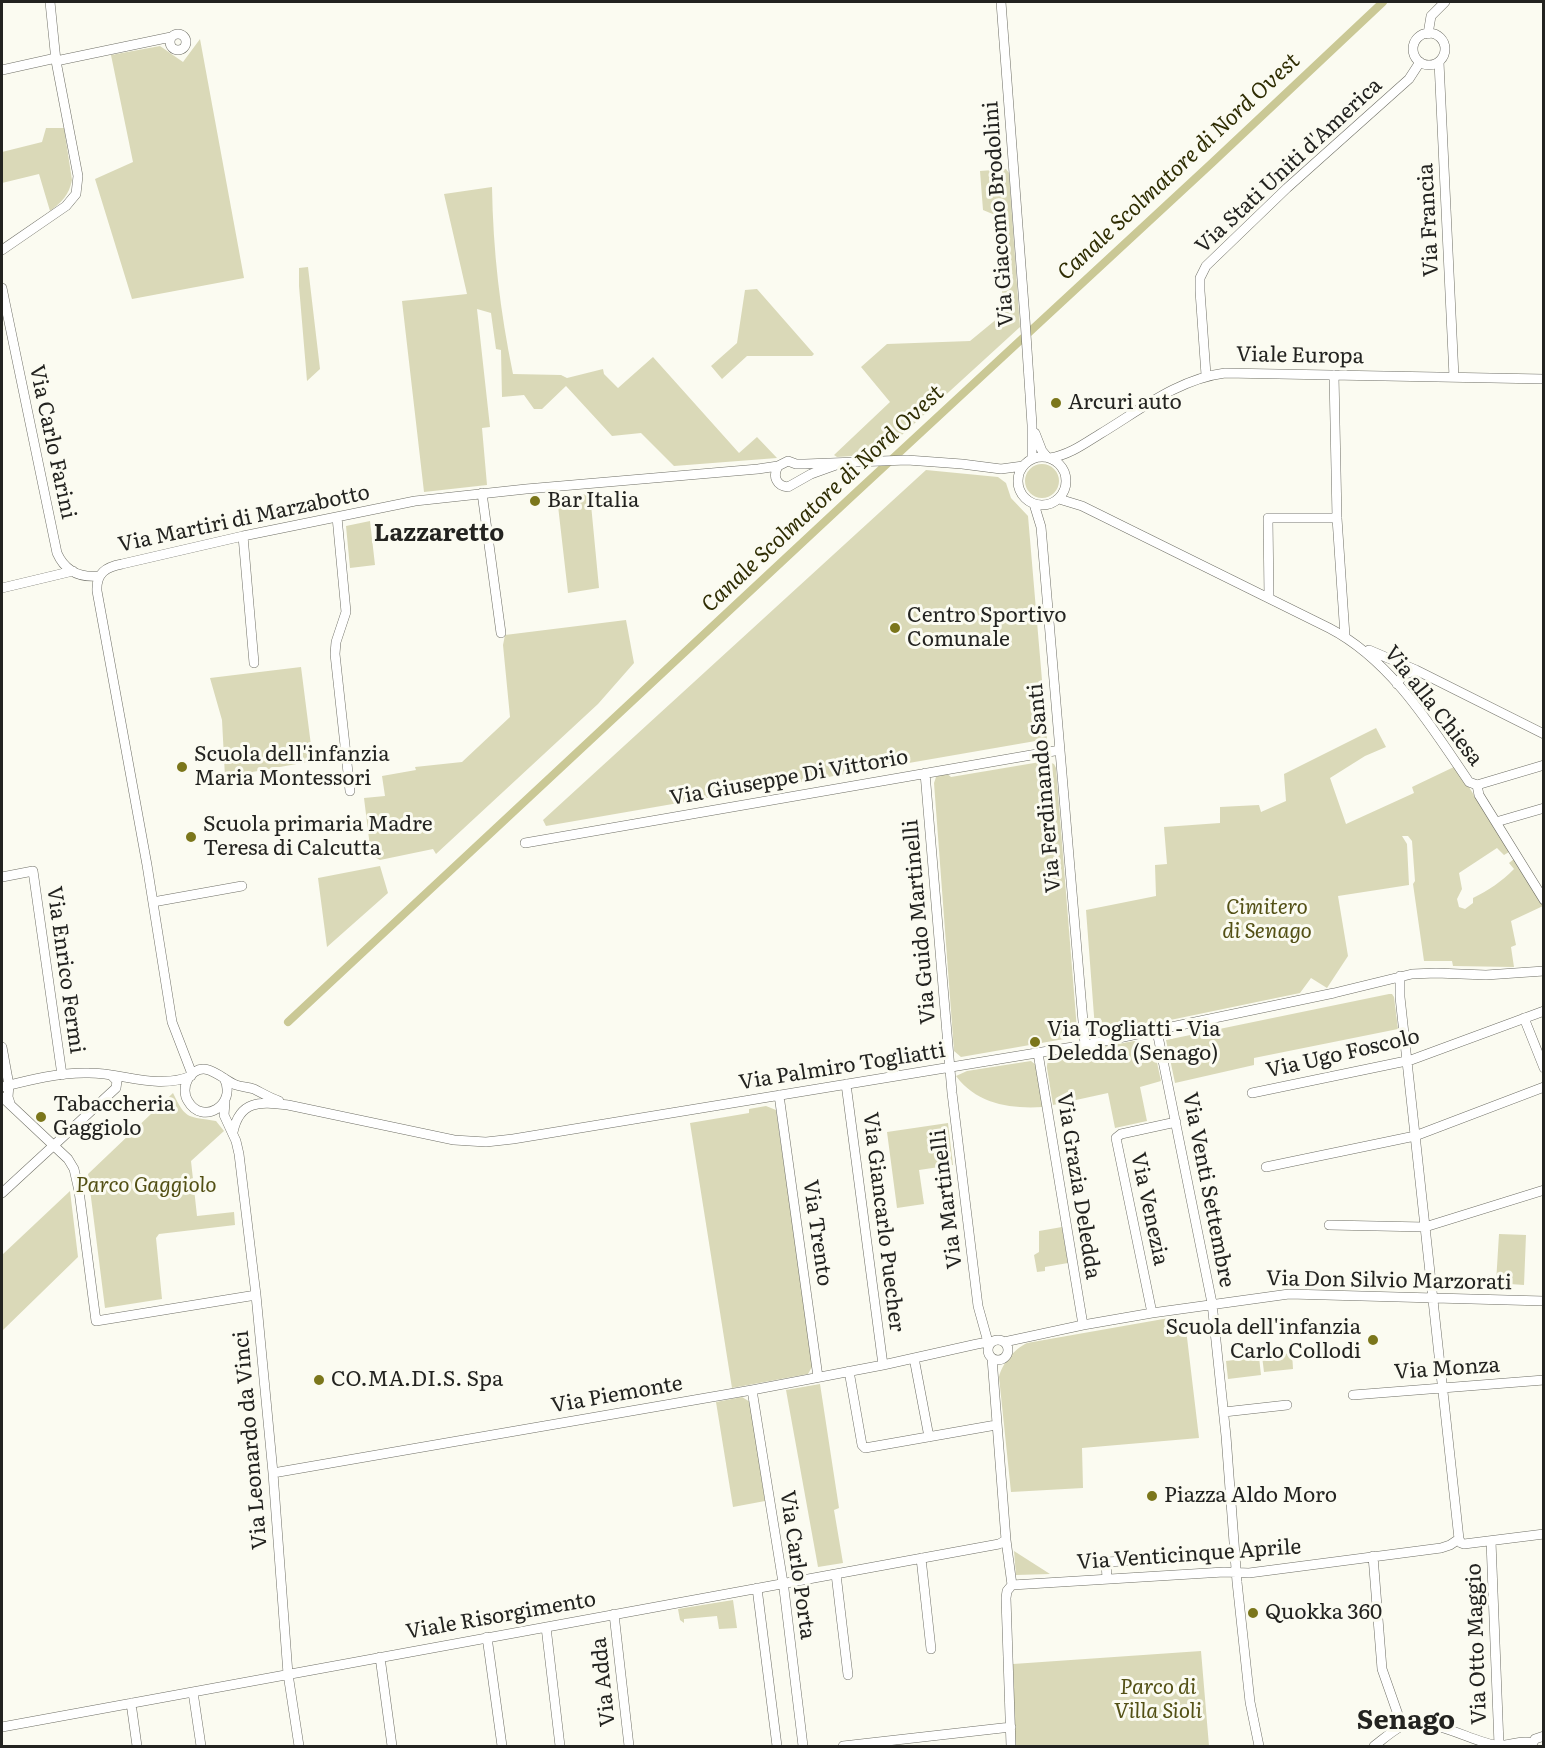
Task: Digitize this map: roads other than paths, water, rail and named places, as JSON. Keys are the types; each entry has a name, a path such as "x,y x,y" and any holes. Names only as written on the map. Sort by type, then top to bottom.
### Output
{"street":[{"path":"2,250 66,206 75,197 78,189 74,150 56,60 50,2"},
{"name":"Via Giacomo Brodolini","path":"1000,2 1025,319 1032,459"},
{"path":"1428,34 1431,16 1445,2"},
{"path":"1428,34 1438,36 1444,45 1444,54 1439,62 1430,65 1420,62 1414,55 1414,45 1419,37 1428,34"},
{"path":"2,70 152,41 171,41"},
{"name":"Via Stati Uniti d'America","path":"1206,375 1200,291 1200,278 1206,266 1287,188 1409,79 1420,62"},
{"name":"Via Francia","path":"1439,62 1454,377"},
{"name":"Via Carlo Farini","path":"2,288 55,546 60,559 73,571"},
{"name":"Viale Europa","path":"1048,457 1076,449 1180,386 1206,375 1225,373 1544,379"},
{"path":"1334,375 1337,518 1345,636"},
{"name":"Via Giacomo Brodolini","path":"1032,424 1042,451 1048,457"},
{"path":"1065,471 1076,449"},
{"path":"844,463 811,474 799,480 794,486 786,487 778,482 776,471 784,462 796,464 907,460 1001,469 1023,466 1032,459 1048,457 1061,465 1065,471 1066,488 1059,499 1049,505 1034,504 1022,496 1017,482 1001,469"},
{"path":"796,464 800,471 799,480"},
{"path":"1017,482 1023,466"},
{"name":"Via Martiri di Marzabotto","path":"191,1075 172,1022 153,902 97,591 99,576 103,570 115,565 243,536 415,501 758,469 776,471"},
{"name":"Via alla Chiesa","path":"1066,488 1082,506"},
{"path":"482,493 501,633"},
{"name":"Via alla Chiesa","path":"1059,499 1082,506 1345,636 1361,647 1397,684 1469,782 1477,785 1479,795 1544,900"},
{"name":"Via Ferdinando Santi","path":"1034,504 1041,527 1086,1045"},
{"name":"Via Ferdinando Santi","path":"1041,527 1049,505"},
{"path":"337,517 346,605 335,654 350,790"},
{"path":"1269,598 1268,518 1337,518"},
{"path":"243,536 254,663"},
{"path":"2,588 73,571 84,576 99,576"},
{"path":"1361,647 1416,670 1544,734"},
{"path":"1397,684 1403,675 1416,670"},
{"name":"Via Giuseppe Di Vittorio","path":"525,843 1060,750"},
{"path":"1477,785 1543,764"},
{"name":"Via Guido Martinelli","path":"925,773 950,1067"},
{"path":"1496,822 1544,808"},
{"name":"Via Enrico Fermi","path":"2,877 33,871 62,1075"},
{"path":"153,902 242,886"},
{"name":"Via Palmiro Togliatti","path":"233,1132 239,1114 244,1109 260,1103 288,1105 432,1136 486,1142 1086,1045 1386,981 1400,976 1436,973 1486,975 1540,971"},
{"path":"1400,976 1400,997 1459,1539"},
{"path":"1386,981 1394,986 1400,997"},
{"name":"Via Ugo Foscolo","path":"1252,1093 1407,1061 1544,1011"},
{"path":"1524,1018 1544,1068"},
{"name":"Via Venti Settembre","path":"1157,1031 1212,1304 1224,1412 1236,1572 1250,1702 1259,1746"},
{"path":"2,1047 5,1086 10,1103"},
{"path":"184,1052 200,1066 224,1078 227,1084 226,1099"},
{"name":"Via Grazia Deledda","path":"1038,1053 1083,1325"},
{"name":"Via Martinelli","path":"950,1067 982,1326"},
{"path":"5,1086 62,1075 88,1073 163,1082 176,1081 207,1069"},
{"path":"111,1075 117,1081 116,1088"},
{"path":"185,1095 186,1084 191,1075"},
{"name":"Via Palmiro Togliatti","path":"224,1078 288,1105"},
{"path":"2,1193 116,1088 126,1081 136,1079"},
{"path":"163,1082 185,1095 194,1108 201,1112 215,1110 242,1087"},
{"name":"Via Giancarlo Puecher","path":"846,1084 883,1365"},
{"path":"1266,1167 1415,1136 1544,1087"},
{"name":"Via Trento","path":"779,1095 818,1377"},
{"path":"2,1097 53,1144 71,1164 78,1183 96,1322 256,1295"},
{"name":"Via Leonardo da Vinci","path":"226,1099 223,1109 239,1154 256,1295 273,1473 288,1674 298,1746"},
{"name":"Via Leonardo da Vinci","path":"209,1112 227,1122"},
{"name":"Via Venezia","path":"1152,1313 1116,1138 1121,1134 1176,1122"},
{"path":"1329,1225 1425,1227 1544,1190"},
{"name":"Via Don Silvio Marzorati","path":"997,1343 1152,1313 1289,1294 1544,1301"},
{"path":"969,1346 976,1347 994,1358 1006,1356 982,1326"},
{"path":"969,1346 979,1337 982,1326"},
{"path":"997,1343 988,1350 994,1358 996,1425 1011,1585 1006,1598 1011,1746"},
{"name":"Via Piemonte","path":"273,1473 752,1390 969,1346 997,1343"},
{"path":"914,1358 928,1437"},
{"path":"849,1371 862,1445 865,1448 996,1425"},
{"name":"Via Monza","path":"1353,1395 1544,1380"},
{"name":"Via Carlo Porta","path":"752,1390 783,1584 803,1746"},
{"path":"1224,1412 1287,1405"},
{"name":"Via Venticinque Aprile","path":"1011,1585 1260,1572 1441,1548 1459,1539 1464,1544 1544,1534"},
{"name":"Viale Risorgimento","path":"2,1726 1001,1544 1006,1540"},
{"name":"Via Otto Maggio","path":"1491,1541 1500,1745"},
{"path":"1107,1579 1106,1562 1236,1555"},
{"path":"1373,1556 1382,1669 1402,1726"},
{"path":"921,1558 931,1649"},
{"path":"836,1574 848,1675"},
{"path":"757,1588 777,1746"},
{"name":"Via Adda","path":"614,1614 629,1746"},
{"path":"546,1627 560,1746"},
{"path":"487,1637 502,1746"},
{"path":"380,1657 392,1746"},
{"path":"193,1692 201,1746"},
{"path":"131,1703 137,1746"},
{"path":"1374,1746 1402,1726 1421,1724 1438,1726 1500,1745 1522,1741 1532,1745 1537,1738 1544,1736"},
{"path":"843,1746 879,1745 892,1739 1011,1727"}],"waterway":[{"name":"Canale Scolmatore di Nord Ovest","path":"288,1022 1383,2"}],"place":[{"name":"Arcuri auto","path":"1056,403"},
{"name":"Bar Italia","path":"535,501"},
{"name":"Centro Sportivo Comunale","path":"895,628"},
{"name":"Scuola dell'infanzia Maria Montessori","path":"182,767"},
{"name":"Scuola primaria Madre Teresa di Calcutta","path":"191,837"},
{"name":"Via Togliatti - Via Deledda (Senago)","path":"1035,1042"},
{"name":"Tabaccheria Gaggiolo","path":"41,1117"},
{"name":"Scuola dell'infanzia Carlo Collodi","path":"1373,1340"},
{"name":"CO.MA.DI.S. Spa","path":"319,1380"},
{"name":"Piazza Aldo Moro","path":"1152,1496"},
{"name":"Quokka 360","path":"1253,1613"}],"district":[{"name":"Lazzaretto","path":"439,534"},
{"name":"Senago","path":"1406,1721"}],"park label":[{"name":"Cimitero di Senago","path":"1267,920"},
{"name":"Parco Gaggiolo","path":"146,1186"},
{"name":"Parco di Villa Sioli","path":"1158,1700"}]}
